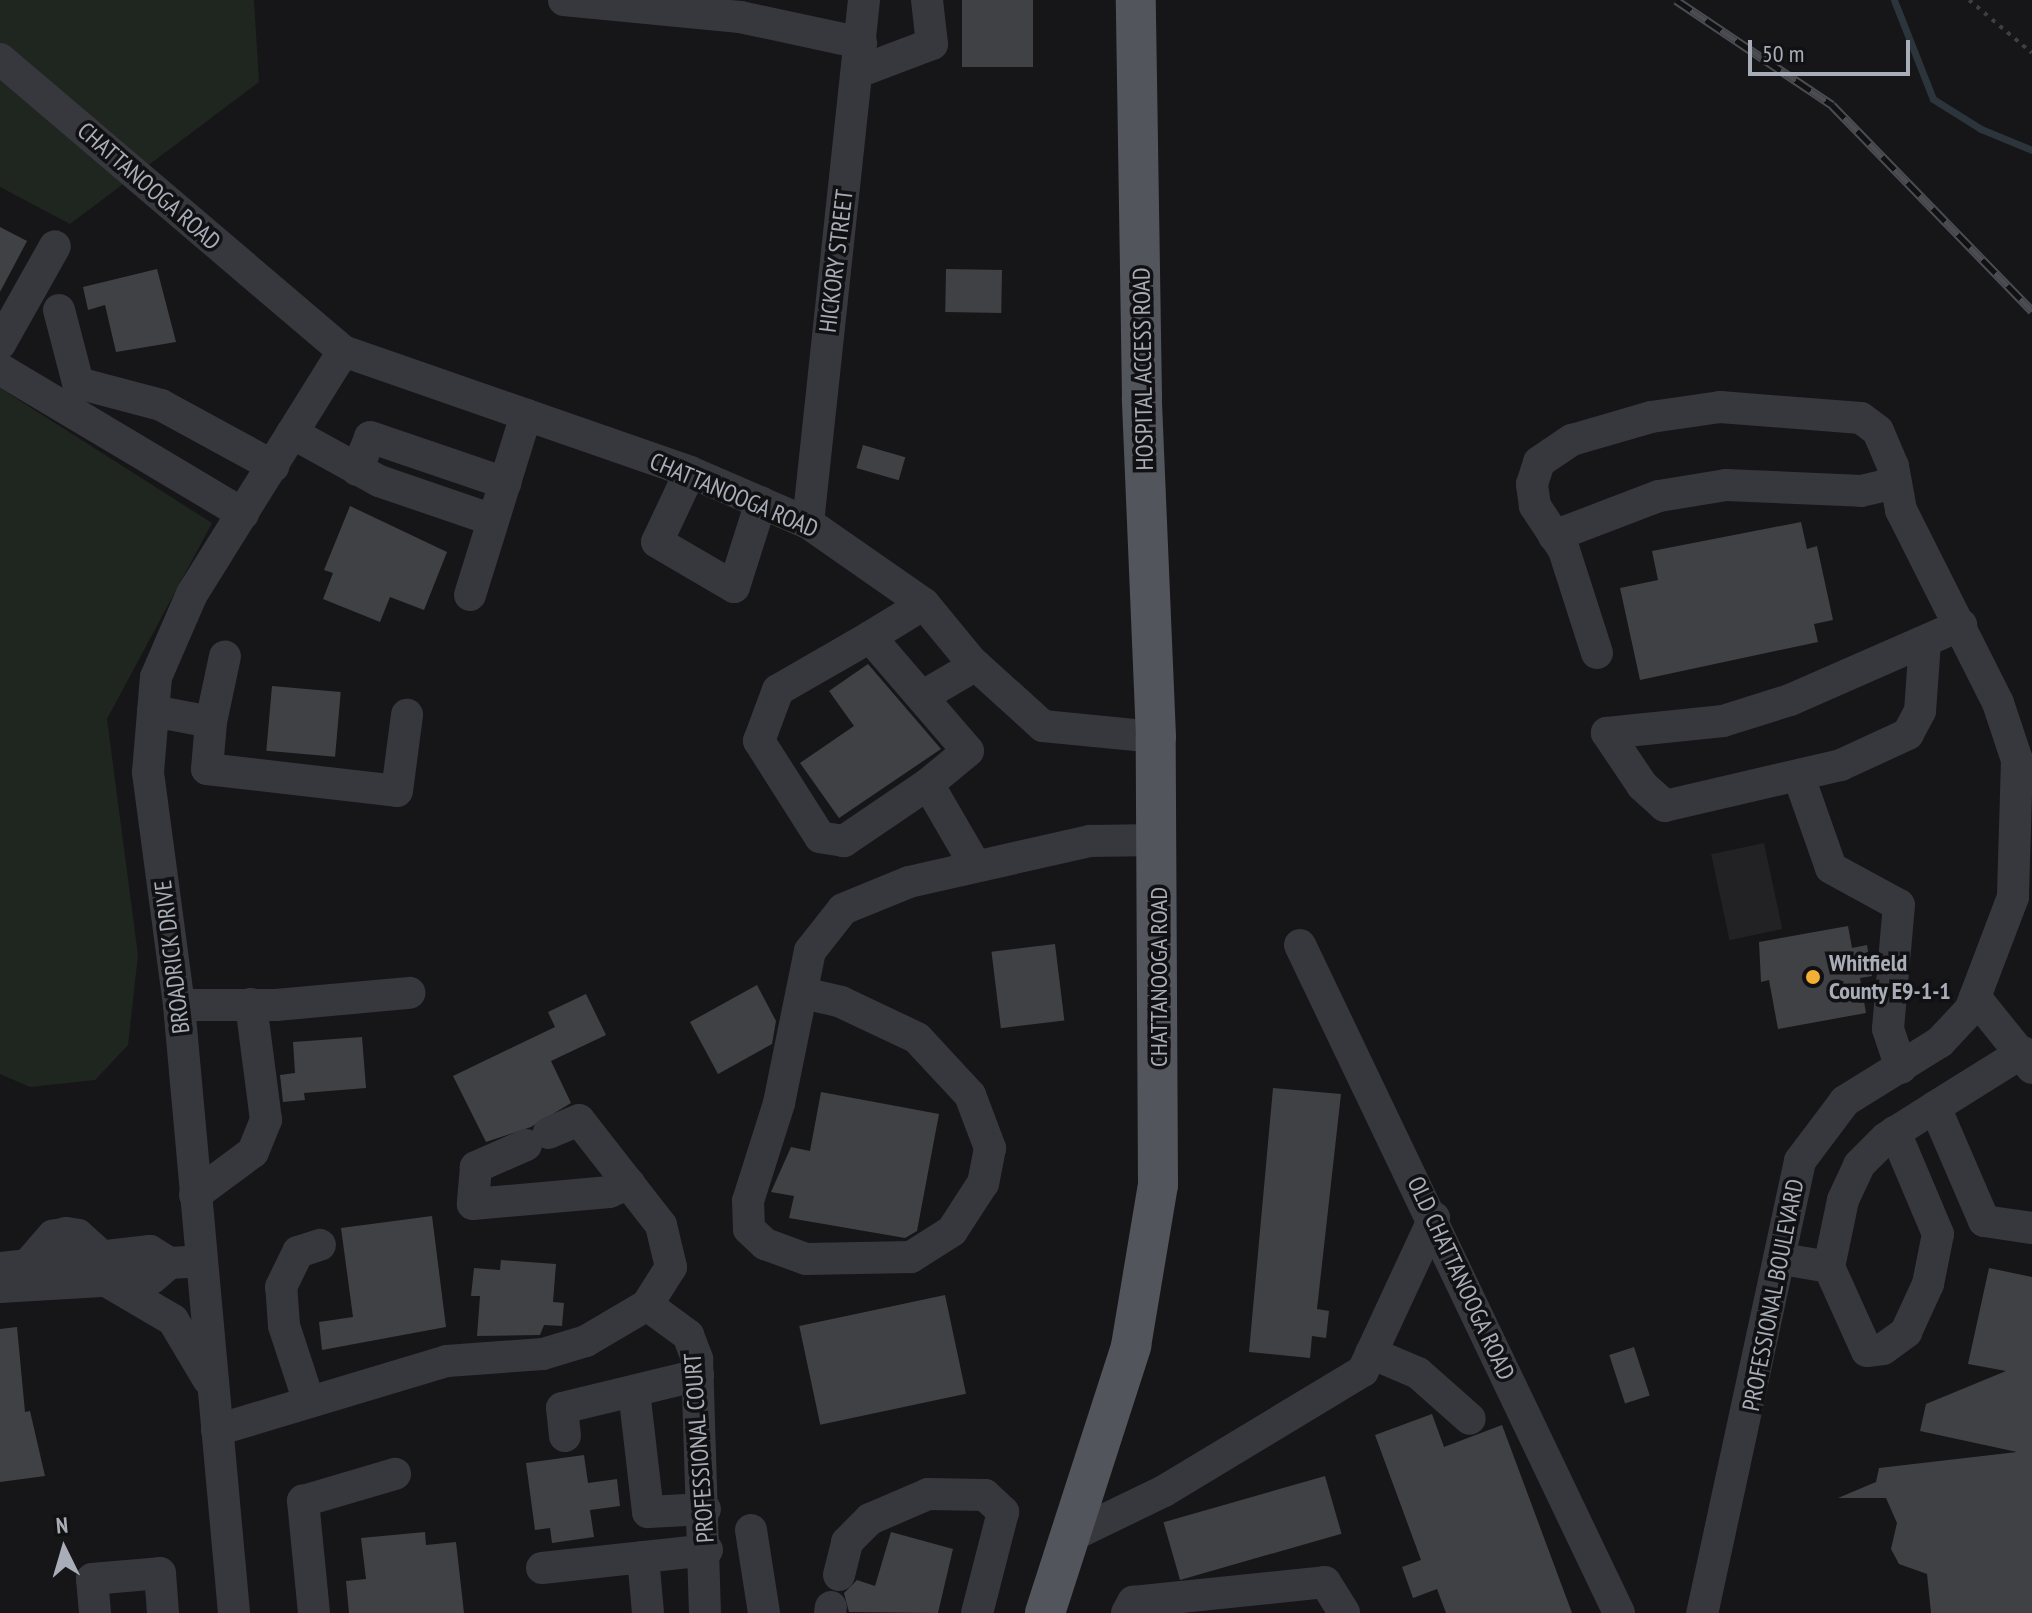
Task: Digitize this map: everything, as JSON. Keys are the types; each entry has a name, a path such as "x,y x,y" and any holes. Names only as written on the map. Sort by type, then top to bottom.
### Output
{"main road":[{"name":"HOSPITAL ACCESS ROAD","path":"1136,0 1142,398 1156,737"},
{"name":"CHATTANOOGA ROAD","path":"1045,1613 1131,1346 1158,1185 1156,737"}],"street":[{"path":"564,0 740,17 860,58 932,44 927,0"},
{"name":"HICKORY STREET","path":"808,523 864,0"},
{"name":"CHATTANOOGA ROAD","path":"0,59 343,351 690,472 808,523 924,604 976,665 1043,726 1156,737"},
{"path":"0,344 55,246"},
{"path":"59,310 78,383 161,405 273,466"},
{"name":"BROADRICK DRIVE","path":"234,1613 179,1005 148,772 153,711 156,677 192,594 343,351"},
{"path":"0,369 243,514"},
{"name":"PROFESSIONAL BOULEVARD","path":"1554,536 1535,506 1532,484 1539,462 1572,440 1651,417 1720,407 1861,418 1878,431 1898,496 1961,625 2017,760 2013,897 1975,997 1940,1042 1845,1101 1800,1161 1782,1259 1702,1613"},
{"path":"470,595 526,415"},
{"path":"292,433 357,470 493,520"},
{"path":"357,470 370,437 505,483"},
{"path":"690,472 657,542 734,587 761,502"},
{"path":"1597,653 1554,536 1659,496 1726,485 1861,491 1898,496"},
{"path":"870,637 968,751 928,784 844,841 820,837 759,741 778,690 924,604"},
{"path":"1925,642 1920,711 1908,734 1799,777 1665,806 1642,785 1607,733 1723,721 1790,700 1961,625"},
{"path":"225,656 211,722 207,769 397,791 407,715"},
{"path":"923,696 976,665"},
{"path":"153,711 211,722"},
{"path":"1799,777 1831,868 1899,905 1888,1029 1901,1068"},
{"path":"928,784 975,865"},
{"path":"803,993 841,1002 917,1038 970,1095 990,1148 983,1183 952,1231 911,1257 806,1259 765,1244 749,1229 748,1201 803,993 810,951 843,909 975,865 1090,841 1158,840"},
{"name":"OLD CHATTANOOGA ROAD","path":"1300,945 1434,1218 1619,1613"},
{"path":"179,1005 251,1004 409,993"},
{"path":"1895,1132 1938,1234 1928,1284 1906,1332 1883,1349 1867,1351 1829,1267 1843,1200 1859,1165 1895,1132 1935,1107 2027,1060 1975,997"},
{"path":"195,1195 253,1152 266,1120 251,1004"},
{"path":"1935,1107 1984,1221 2032,1228"},
{"path":"217,1430 447,1361 543,1354 586,1341 647,1305 671,1267 661,1225 629,1184 579,1120 476,1167 473,1204 609,1192 629,1184"},
{"path":"1071,1536 1164,1491 1363,1371 1434,1218"},
{"path":"309,1402 284,1326 281,1287 298,1252 320,1245"},
{"path":"1782,1259 1829,1267"},
{"path":"15,1265 104,1269 152,1278 169,1263 202,1261"},
{"path":"0,1287 104,1269 173,1320 213,1390"},
{"name":"PROFESSIONAL COURT","path":"647,1305 688,1335 698,1375 707,1550 705,1613"},
{"path":"1371,1353 1418,1373 1470,1419"},
{"path":"565,1436 562,1408 698,1375"},
{"path":"634,1391 648,1512 705,1509"},
{"path":"314,1613 303,1501 395,1474"},
{"path":"839,1575 857,1529 928,1494 967,1491 996,1501 1003,1512 977,1613"},
{"path":"751,1530 764,1613"},
{"path":"542,1568 707,1550"},
{"path":"643,1557 648,1613"},
{"path":"95,1613 92,1579 160,1573 163,1613"},
{"path":"1127,1613 1133,1602 1325,1582 1344,1613"}],"path":[{"path":"1969,0 2032,53"}],"shaded area":[{"path":"0,0 254,0 259,82 70,224 0,187"},
{"path":"0,388 212,523 107,719 138,955 128,1045 95,1080 30,1087 0,1074"},
{"path":"1764,843 1782,929 1729,940 1711,854"}],"building":[{"path":"962,0 1033,0 1033,67 962,67"},
{"path":"0,227 27,241 0,292"},
{"path":"157,269 176,342 116,352 105,305 88,310 83,287"},
{"path":"946,269 1002,270 1001,313 945,312"},
{"path":"863,445 905,457 899,480 856,468"},
{"path":"350,506 447,552 424,610 390,597 380,622 323,599 333,573 324,570"},
{"path":"1801,522 1807,549 1817,546 1833,620 1814,624 1818,642 1640,680 1620,588 1658,580 1652,551"},
{"path":"868,664 941,749 839,818 800,763 854,726 829,691"},
{"path":"272,686 341,692 335,757 266,751"},
{"name":"Whitfield County E9-1-1","path":"1848,926 1852,948 1867,945 1872,976 1860,978 1866,1013 1778,1029 1769,980 1761,982 1759,942"},
{"path":"1055,944 1064,1020 1001,1028 991,952"},
{"path":"757,985 776,1021 772,1044 718,1074 690,1022"},
{"path":"586,994 606,1035 551,1061 571,1103 531,1127 486,1142 453,1076 555,1027 548,1012"},
{"path":"362,1037 366,1088 304,1093 305,1100 283,1102 280,1075 295,1073 293,1042"},
{"path":"1273,1088 1341,1094 1317,1309 1329,1311 1326,1338 1312,1336 1310,1358 1249,1352"},
{"path":"821,1092 939,1114 917,1231 905,1238 789,1218 794,1196 771,1192 791,1147 810,1151"},
{"path":"432,1216 446,1327 322,1350 319,1322 353,1317 341,1228"},
{"path":"501,1260 556,1264 553,1302 564,1303 562,1326 544,1325 540,1335 477,1336 480,1296 471,1296 474,1268 500,1270"},
{"path":"1989,1268 2032,1277 2032,1613 1931,1613 1927,1574 1899,1564 1891,1549 1897,1523 1886,1498 1838,1498 1876,1482 1879,1468 2017,1452 1920,1431 1926,1404 2006,1371 1968,1364"},
{"path":"945,1295 966,1394 820,1425 799,1326"},
{"path":"17,1327 25,1412 30,1411 45,1476 0,1482 0,1329"},
{"path":"1634,1347 1650,1396 1625,1404 1609,1355"},
{"path":"1432,1414 1444,1447 1502,1425 1572,1613 1446,1613 1437,1589 1413,1598 1402,1567 1421,1560 1375,1435"},
{"path":"584,1455 588,1483 617,1479 620,1506 590,1510 594,1537 552,1543 550,1528 535,1530 526,1463"},
{"path":"1325,1476 1342,1534 1180,1580 1164,1522"},
{"path":"425,1532 426,1545 456,1542 464,1613 349,1613 346,1581 366,1579 361,1538"},
{"path":"891,1532 953,1549 938,1613 849,1612 844,1593 857,1580 875,1586"}],"waterway":[{"path":"1894,0 1933,99 1981,129 2032,150"}],"railway":[{"path":"1676,0 1832,105 2032,311"}],"place":[{"name":"Whitfield County E9-1-1","path":"1813,977"}]}
